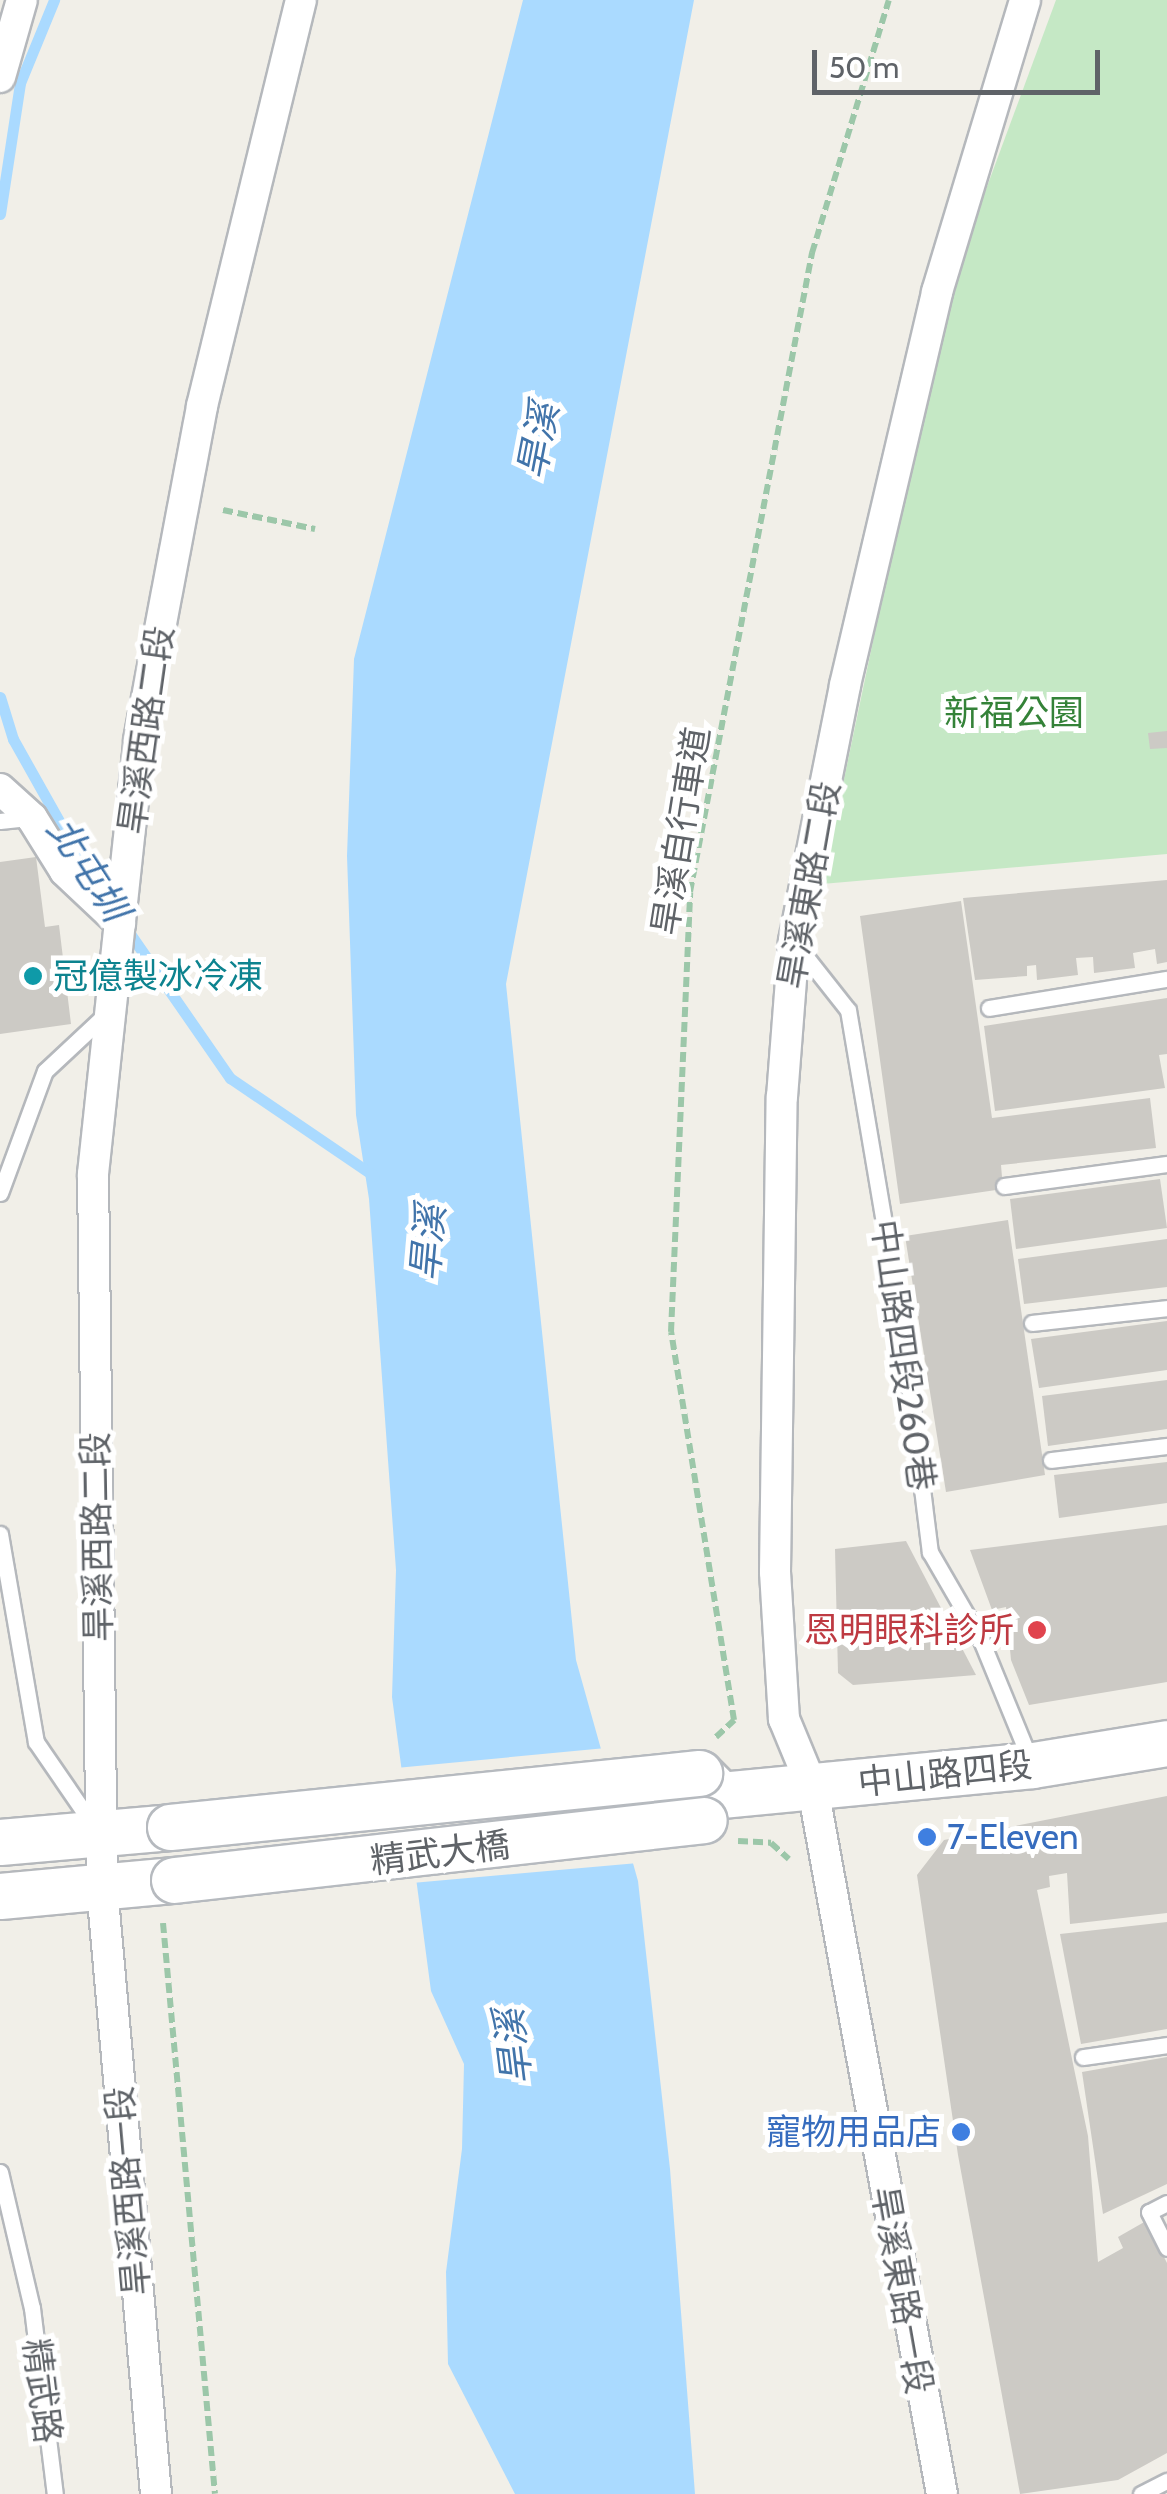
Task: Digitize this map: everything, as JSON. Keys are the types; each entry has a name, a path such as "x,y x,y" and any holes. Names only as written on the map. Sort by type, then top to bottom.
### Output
{"street":[{"path":"0,77 22,0"},
{"name":"旱溪西路二段","path":"102,1888 93,1174 110,1010 139,740 202,406 301,0"},
{"name":"旱溪東路二段","path":"813,1789 784,1719 775,1572 778,1217 794,941 845,685 937,292 1025,0"},
{"path":"0,789 32,818 65,871 120,924"},
{"name":"中山路四段","path":"710,1781 813,1789 1033,1765 1167,1743"},
{"name":"精武大橋","path":"100,1834 710,1781"},
{"name":"精武大橋","path":"173,1897 710,1781"},
{"name":"旱溪東路一段","path":"813,1789 942,2494"},
{"path":"0,1842 100,1834"},
{"path":"0,1896 102,1888 173,1897"},
{"name":"旱溪西路一段","path":"102,1888 156,2494"}],"lane":[{"path":"0,822 32,818"},
{"name":"中山路四段260巷","path":"794,941 848,1010 902,1328 930,1552 981,1640 1033,1765"},
{"path":"990,1008 1167,979"},
{"path":"0,1193 44,1071 110,1010"},
{"path":"1004,1186 1167,1164"},
{"path":"1032,1324 1167,1308"},
{"path":"1051,1460 1167,1446"},
{"path":"0,1534 36,1742 100,1834"},
{"path":"1083,2057 1167,2044"},
{"name":"精武路","path":"0,2172 32,2308 55,2494"},
{"path":"1167,2203 1150,2212 1167,2248"},
{"path":"1141,2494 1167,2481"}],"path":[{"name":"旱溪自行車道","path":"710,1781 734,1720 671,1332 690,892 812,253 889,0"},
{"path":"224,510 314,529"},
{"path":"173,1897 162,1923 215,2494"}],"green space":[{"name":"新福公園","path":"1056,0 1167,0 1167,854 822,884 944,303"}],"water":[{"name":"旱溪","path":"523,0 694,0 506,984 576,1660 638,1881 670,2169 695,2494 515,2494 448,2364 446,2272 462,2149 464,2064 431,1991 392,1697 396,1570 369,1199 356,1115 347,856 354,659"}],"pier":[{"path":"606,1748 638,1863 412,1883 396,1768"}],"building":[{"path":"1167,731 1167,748 1150,749 1148,733"},
{"name":"冠億製冰冷凍","path":"36,857 45,927 59,925 71,1024 0,1034 0,862"},
{"path":"1167,880 1167,962 1157,964 1155,949 1133,953 1135,968 1094,973 1093,957 1076,958 1078,975 1037,980 1036,965 1027,966 1027,976 975,980 963,898"},
{"path":"961,901 992,1118 1150,1098 1156,1148 1001,1165 1003,1189 900,1204 860,916"},
{"path":"1167,998 1167,1054 1159,1055 1165,1088 995,1111 984,1026"},
{"path":"1160,1179 1167,1228 1016,1249 1010,1199"},
{"path":"1008,1220 1045,1475 946,1492 905,1236"},
{"path":"1167,1239 1167,1287 1024,1304 1018,1259"},
{"path":"1167,1321 1167,1370 1039,1388 1031,1339"},
{"path":"1167,1380 1167,1429 1048,1446 1042,1396"},
{"path":"1167,1462 1167,1503 1059,1518 1054,1475"},
{"path":"1167,1525 1167,1682 1029,1705 1011,1660 1006,1607 992,1610 970,1550"},
{"path":"906,1541 976,1675 853,1685 838,1673 835,1549"},
{"path":"1167,1796 1167,1913 1070,1924 1067,1873 1049,1876 1050,1887 1037,1890 1088,2136 1098,2262 1123,2248 1118,2237 1146,2221 1167,2263 1167,2453 1118,2480 1020,2494 958,2155 917,1875 944,1840"},
{"path":"1167,1922 1167,2029 1081,2044 1060,1934"},
{"path":"1167,2057 1167,2184 1103,2214 1082,2072"}],"waterway":[{"name":"北屯圳","path":"0,214 20,83 54,0"},
{"name":"北屯圳","path":"0,697 13,739 92,880"},
{"name":"北屯圳","path":"126,928 230,1078 374,1176"}],"place":[{"name":"冠億製冰冷凍","path":"33,976"},
{"name":"恩明眼科診所","path":"1037,1630"},
{"name":"7-Eleven","path":"927,1837"},
{"name":"寵物用品店","path":"961,2132"}]}
